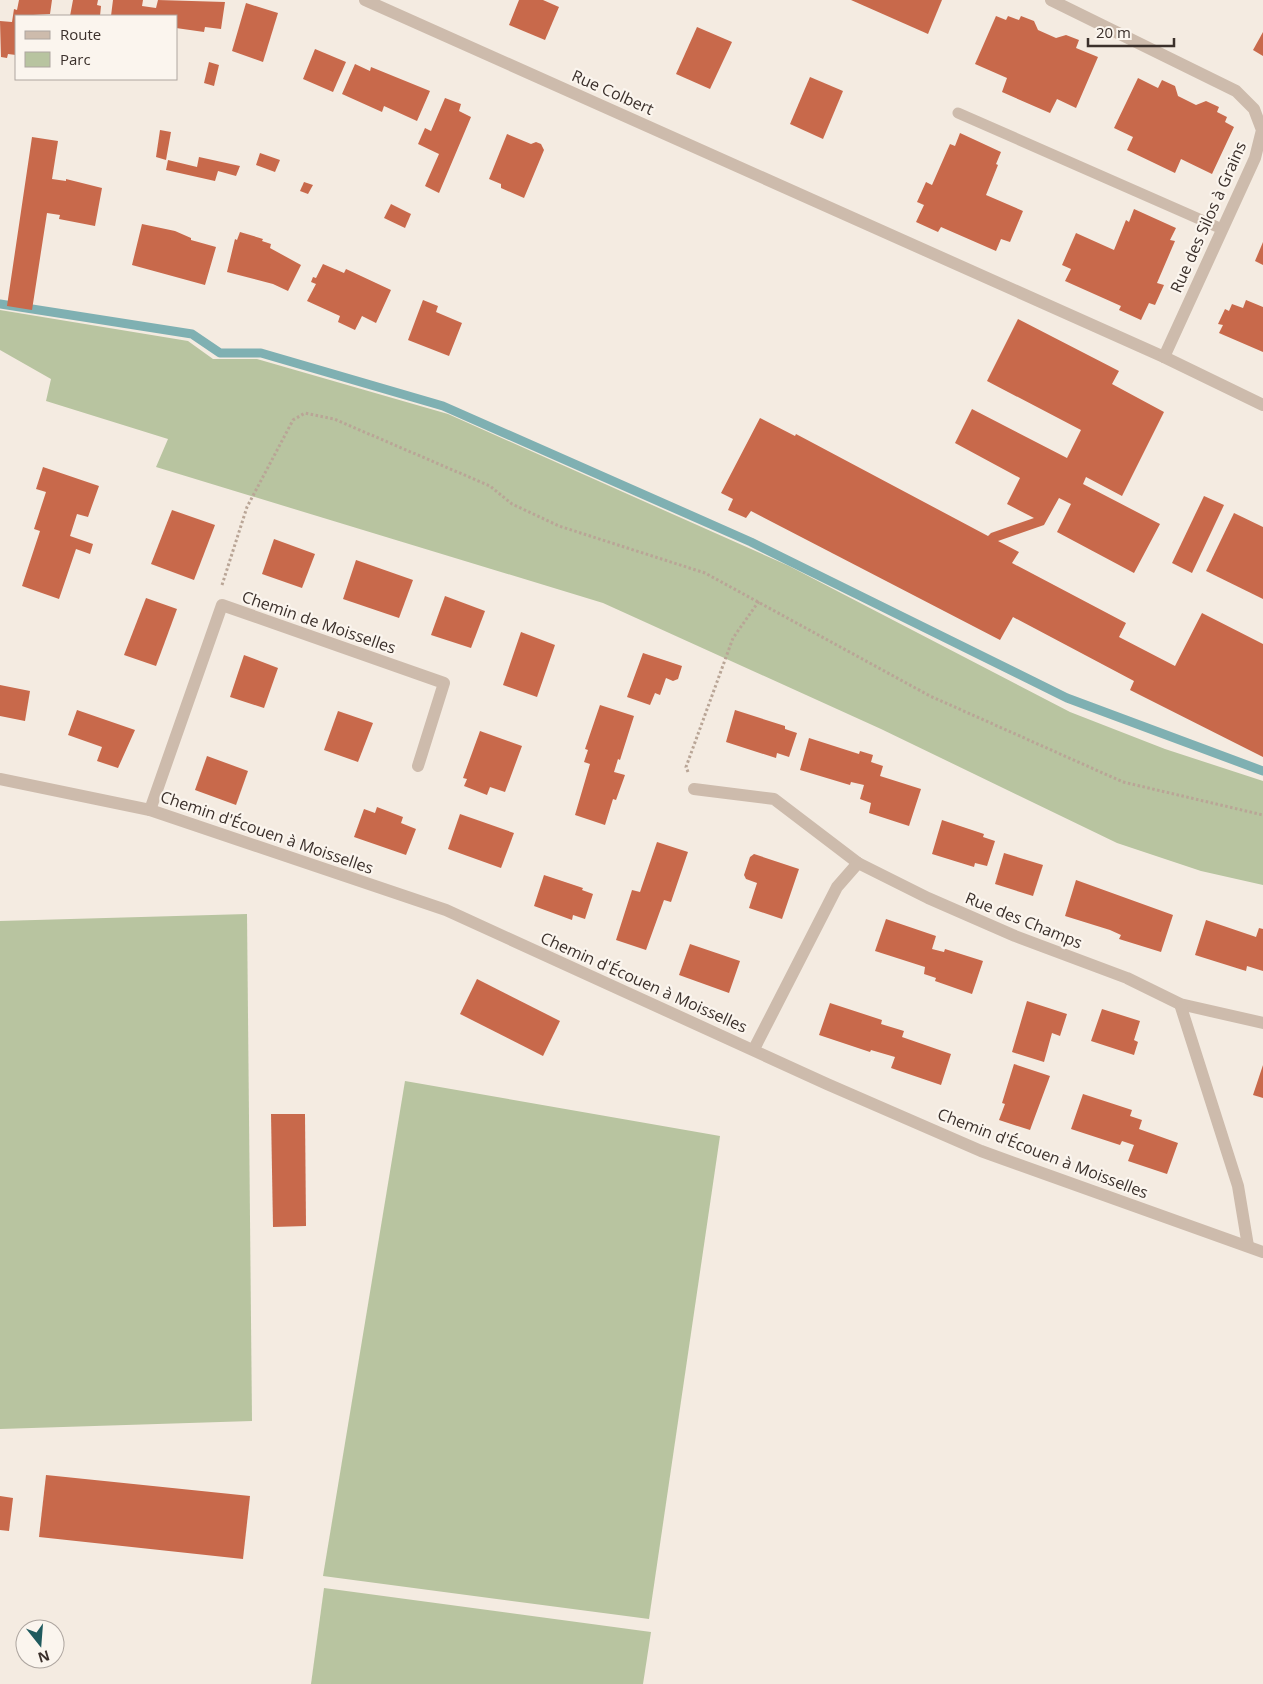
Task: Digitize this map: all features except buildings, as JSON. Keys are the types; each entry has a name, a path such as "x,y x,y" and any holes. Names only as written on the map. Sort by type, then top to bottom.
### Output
{"street":[{"name":"Rue Colbert","path":"365,0 1164,357"},
{"name":"Rue des Silos à Grains","path":"1051,0 1236,91 1254,109 1262,130 1254,158 1164,357"},
{"path":"1164,357 1263,405"},
{"name":"Chemin de Moisselles","path":"150,810 222,605 444,683 418,766"},
{"name":"Chemin d'Écouen à Moisselles","path":"0,779 150,810 446,910 754,1049 827,1084 981,1151 1263,1252"},
{"name":"Rue des Champs","path":"694,789 774,799 858,864 928,898 1015,936 1127,978 1180,1004 1263,1023"},
{"path":"754,1049 837,887 858,864"},
{"path":"1180,1004 1238,1186 1248,1246"}],"lane":[{"path":"958,113 1222,229"}],"path":[{"path":"222,605 220,591 246,507 292,420 305,413 334,419 490,486 512,504 559,526 705,573 930,696 1123,782 1263,815"},
{"path":"694,789 686,768 716,678 733,638 759,601"}],"green space":[{"path":"0,310 188,341 213,359 257,359 448,414 789,566 1070,712 1165,749 1263,781 1263,885 1201,871 1117,843 881,729 603,603 156,467 168,439 46,401 51,379 0,350"},
{"path":"247,914 252,1421 0,1429 0,921"},
{"path":"405,1081 720,1136 649,1619 323,1576"},
{"path":"324,1588 651,1632 643,1684 311,1684"}],"waterway":[{"path":"0,304 192,334 220,353 261,353 443,406 751,542 1067,698 1263,771"}]}
